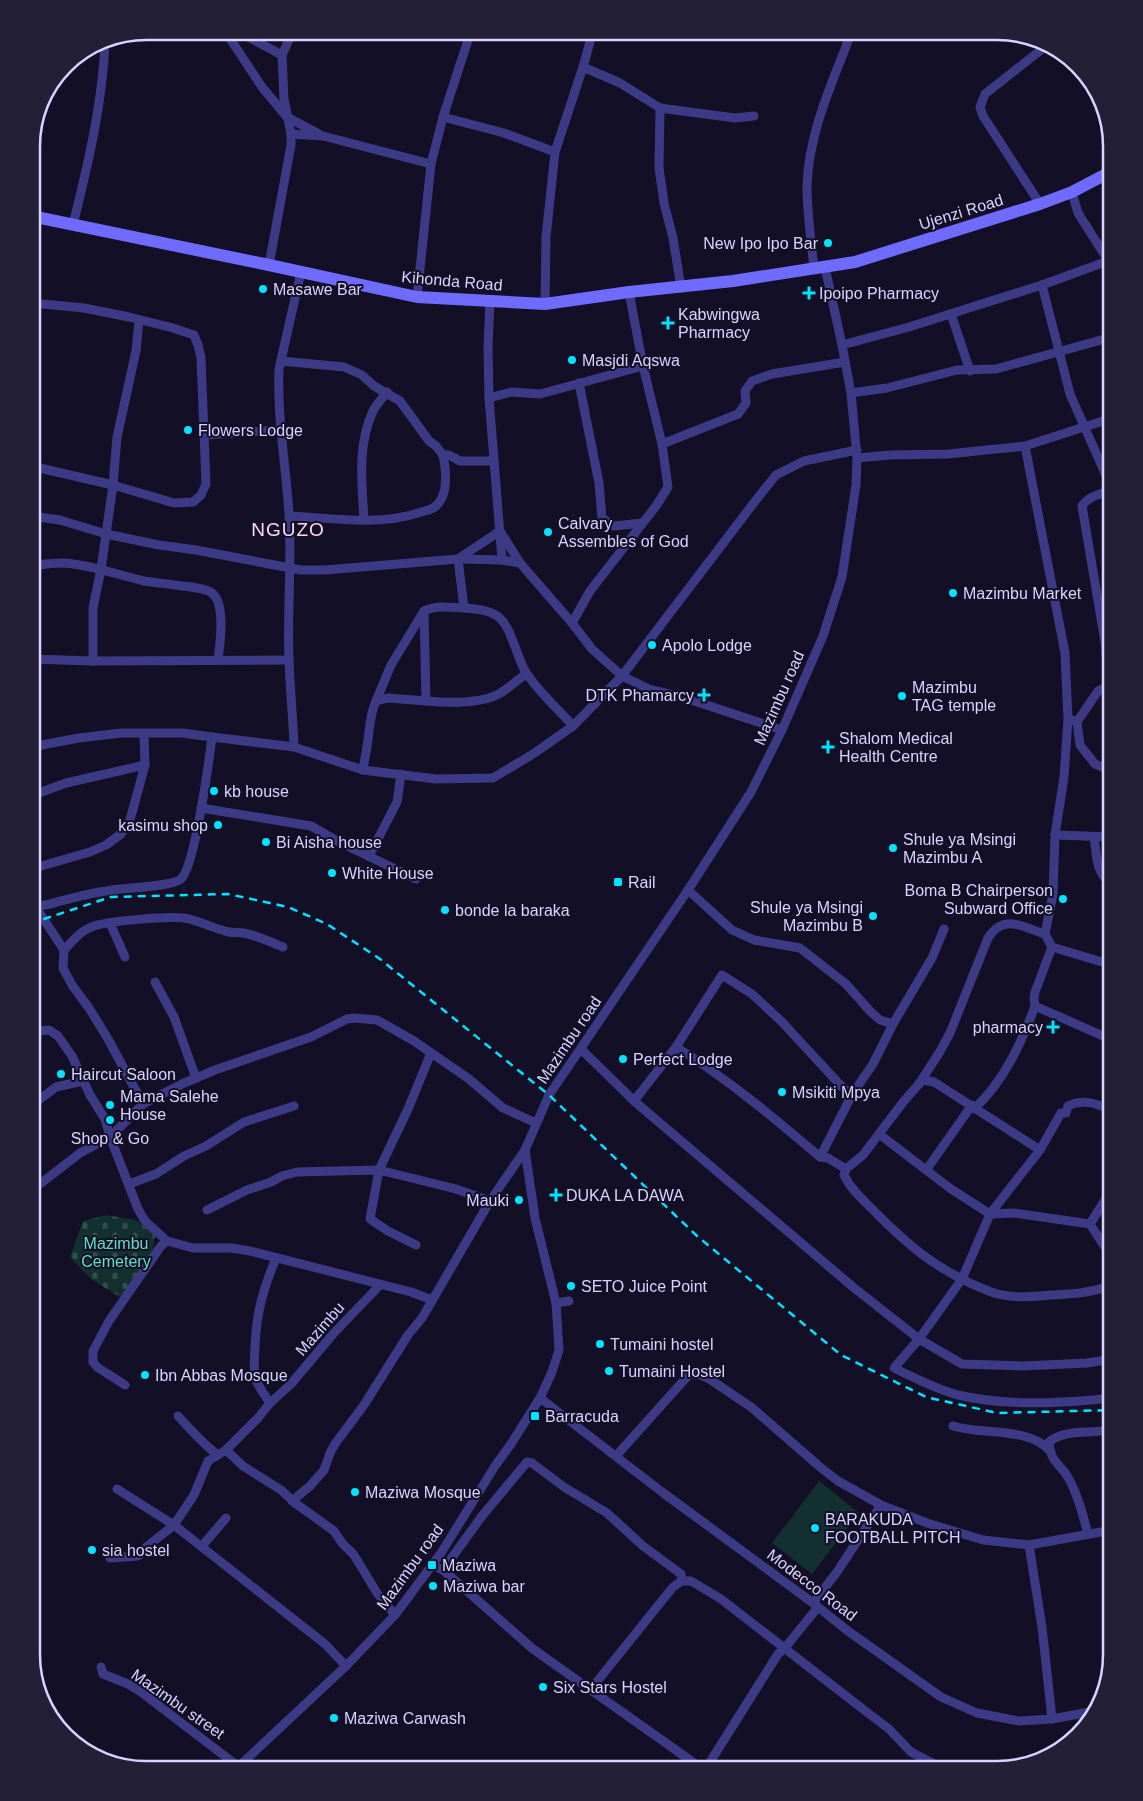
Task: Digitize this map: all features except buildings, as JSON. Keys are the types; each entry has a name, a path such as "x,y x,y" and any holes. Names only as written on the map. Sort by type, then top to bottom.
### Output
{"street":[{"path":"231,40 262,87 287,117 323,136"},
{"path":"254,40 282,55"},
{"path":"269,264 291,145 291,134 284,99 282,55 289,40"},
{"path":"417,297 431,164 443,117 468,40"},
{"path":"545,304 546,237 554,152 590,40"},
{"name":"Mazimbu road","path":"244,1761 346,1666 395,1615 432,1565 540,1398 559,1350 556,1304 535,1218 525,1150 549,1095 688,890 751,792 782,730 823,636 842,577 856,485 857,454 851,393 842,345 808,217 807,183 813,141 823,105 849,40"},
{"path":"73,225 90,157 104,74 104,49"},
{"path":"1040,204 983,116 980,107 985,94 1041,50"},
{"path":"583,66 620,83 660,108 735,118 754,116"},
{"path":"660,108 659,168 681,288"},
{"path":"443,117 504,133 554,152"},
{"path":"291,134 323,136 431,164"},
{"name":"Ujenzi Road","path":"820,268 855,262 1040,204 1072,192 1103,176"},
{"path":"1072,192 1078,213 1103,252"},
{"name":"Kihonda Road","path":"40,218 269,264 417,297 545,304 628,292 681,288 820,268"},
{"path":"842,345 951,314 1042,285 1103,262"},
{"path":"294,747 289,660 290,516 280,430 278,384 279,370 301,272"},
{"path":"1042,285 1070,394 1103,468"},
{"path":"572,623 590,591 656,506 668,487 662,444 643,366 628,292"},
{"path":"490,301 488,347 489,398 502,560"},
{"path":"40,468 113,484 174,503 193,502 201,495 206,484 201,358 194,335 129,317 84,308 43,304"},
{"path":"951,314 970,371"},
{"path":"93,661 93,608 106,534 117,437 136,351 139,321"},
{"path":"851,393 887,388 957,370 996,369 1103,339"},
{"path":"281,361 344,367 362,375 374,386 400,401 429,441 443,455 446,469 445,490 436,506 410,516 364,520 290,516"},
{"path":"662,444 738,414 746,404 745,391 752,381 772,374 845,362"},
{"path":"489,398 511,392 540,394 643,366"},
{"path":"579,384 599,483 602,518 614,526 642,523"},
{"path":"364,520 361,459 373,411 387,392"},
{"path":"40,745 121,733 182,733 294,747 363,770 436,779 493,778 533,754 573,726 622,676 776,476 804,461 857,454 948,454 1025,446 1103,421"},
{"path":"205,435 280,430"},
{"path":"1025,446 1065,653 1073,721 1080,745"},
{"path":"443,455 449,455 460,461 494,461"},
{"path":"1103,492 1086,500 1082,506 1103,615"},
{"path":"40,517 60,520 106,534 159,545 302,570 325,570 458,559 502,560 520,563"},
{"path":"458,559 500,531"},
{"path":"500,531 520,563 592,649 622,676 649,689 682,697 782,730"},
{"path":"458,559 464,608"},
{"path":"40,564 66,563 101,569 145,581 191,587 212,593 220,608 221,634 218,660"},
{"path":"363,770 372,708 390,665 424,610 430,608 482,609 494,613 504,621 526,674 573,726"},
{"path":"424,610 426,701"},
{"path":"40,659 93,661 289,660"},
{"path":"376,702 388,698 446,703 473,701 497,695 526,674"},
{"path":"1103,689 1098,691 1073,721 1067,738 1056,835 1053,894 1045,934 1052,947 1103,962"},
{"path":"40,866 90,852 106,845 122,834 130,820 145,765 144,734"},
{"path":"40,904 86,894 139,886 171,884 180,880 189,860 201,808 212,737"},
{"path":"1067,738 1080,745 1096,764 1103,767"},
{"path":"1066,754 1080,745"},
{"path":"40,793 66,783 145,765"},
{"path":"369,856 397,802 401,774"},
{"path":"201,808 311,826 416,878"},
{"path":"1056,835 1103,837"},
{"path":"1094,837 1100,872 1103,876"},
{"path":"688,890 732,930 754,940 800,948 846,984 880,1020 893,1024"},
{"path":"40,914 64,950 63,968 72,985 108,1039 143,1104"},
{"path":"64,950 82,932 93,926 150,919 189,919 213,928 229,932 242,932 265,939 283,948"},
{"path":"919,1084 950,1033 988,938 993,931 1000,924 1008,923 1045,934"},
{"path":"110,924 125,957"},
{"path":"820,1157 853,1094 873,1064 893,1024 932,958 944,929"},
{"path":"927,1169 973,1107 987,1096 1009,1064 1036,1006 1035,992 1052,947"},
{"path":"634,1101 676,1047 722,975 752,994 782,1022 844,1089 853,1094"},
{"path":"155,982 174,1017 196,1078"},
{"path":"1036,1006 1103,1036"},
{"path":"40,1185 80,1153 110,1137 143,1104 215,1070 311,1037 347,1019 354,1018 377,1020 469,1079 504,1108 536,1123"},
{"path":"40,1032 49,1030 54,1033 72,1056 105,1119 110,1137 138,1209 145,1222 167,1240 192,1248 231,1248 276,1258 411,1292 432,1300"},
{"path":"676,1047 756,1103 820,1157 828,1158 846,1169"},
{"path":"581,1049 634,1101 853,1287 919,1339 962,1364 1023,1366 1103,1360"},
{"path":"416,1245 388,1232 370,1218 379,1170 408,1109 431,1053"},
{"path":"1040,1150 929,1080 923,1080 904,1101 863,1155 846,1169 844,1175 854,1191 920,1254 962,1279 998,1294 1014,1297 1080,1294 1103,1288"},
{"path":"40,1099 56,1087 84,1081"},
{"path":"1103,1106 1095,1103 1074,1103 1068,1106 1066,1114 1061,1113 1040,1150 990,1214 962,1279 919,1339 894,1368 919,1380 957,1394 993,1401 1032,1404 1103,1398"},
{"path":"129,1184 156,1174 244,1122 294,1106"},
{"path":"879,1134 951,1189 990,1214 1014,1213 1090,1224 1103,1244"},
{"path":"292,1500 310,1486 324,1470 335,1444 364,1405 408,1335 422,1318 490,1201 525,1150"},
{"path":"207,1210 248,1190 282,1176 298,1172 379,1170 490,1201"},
{"path":"1090,1224 1103,1203"},
{"path":"125,1385 97,1367 93,1362 93,1351 109,1321 167,1240"},
{"path":"270,1403 257,1382 254,1364 258,1311 264,1287 276,1258"},
{"name":"Mazimbu","path":"174,1524 194,1495 208,1461 222,1453 258,1418 270,1403 291,1384 333,1334 380,1285"},
{"path":"556,1304 569,1301"},
{"path":"616,1456 685,1378 690,1374 698,1374 708,1378 751,1407 838,1481 881,1505 927,1523 983,1540 1030,1545 1103,1532"},
{"name":"Modecco Road","path":"540,1398 933,1692 977,1713 1011,1720 1052,1719 1086,1713"},
{"path":"178,1416 197,1435 203,1444 222,1453 281,1490 334,1530 342,1543 354,1555 377,1594 395,1615"},
{"path":"953,1426 962,1429 1015,1435 1044,1444 1055,1463 1068,1476 1079,1502 1088,1534"},
{"path":"1049,1450 1049,1442 1053,1438 1078,1432 1103,1431"},
{"path":"443,1570 482,1516 527,1462 532,1463 564,1487 607,1513 643,1546 681,1574 682,1581"},
{"path":"117,1489 174,1524 325,1644 346,1666"},
{"path":"710,1761 778,1654 784,1649 838,1572 881,1505"},
{"path":"202,1546 226,1518"},
{"path":"110,1558 138,1556 174,1524"},
{"path":"1030,1545 1042,1627 1052,1719"},
{"path":"432,1565 443,1570 534,1649 691,1761"},
{"path":"591,1690 674,1587 682,1581 690,1581 721,1599 889,1729 911,1752 928,1761"},
{"name":"Mazimbu street","path":"101,1667 103,1674 128,1684 141,1692 228,1761"}],"green space":[{"name":"Mazimbu Cemetery","path":"106,1215 136,1220 155,1235 150,1267 123,1299 91,1279 70,1257 83,1221"},
{"name":"BARAKUDA FOOTBALL PITCH","path":"819,1481 859,1513 812,1574 772,1543"}],"railway":[{"path":"40,921 111,897 228,894 288,907 327,924 380,959 549,1095 697,1236 841,1355 926,1397 997,1413 1103,1410"}],"place":[{"name":"New Ipo Ipo Bar","path":"828,243"},
{"name":"Masawe Bar","path":"263,289"},
{"name":"Ipoipo Pharmacy","path":"809,293"},
{"name":"Kabwingwa Pharmacy","path":"668,323"},
{"name":"Masjdi Aqswa","path":"572,360"},
{"name":"Flowers Lodge","path":"188,430"},
{"name":"Calvary Assembles of God","path":"548,532"},
{"name":"Mazimbu Market","path":"953,593"},
{"name":"Apolo Lodge","path":"652,645"},
{"name":"DTK Phamarcy","path":"704,695"},
{"name":"Mazimbu TAG temple","path":"902,696"},
{"name":"Shalom Medical Health Centre","path":"828,747"},
{"name":"kb house","path":"214,791"},
{"name":"kasimu shop","path":"218,825"},
{"name":"Bi Aisha house","path":"266,842"},
{"name":"Shule ya Msingi Mazimbu A","path":"893,848"},
{"name":"White House","path":"332,873"},
{"name":"Rail","path":"618,882"},
{"name":"Boma B Chairperson Subward Office","path":"1063,899"},
{"name":"bonde la baraka","path":"445,910"},
{"name":"Shule ya Msingi Mazimbu B","path":"873,916"},
{"name":"pharmacy","path":"1053,1027"},
{"name":"Perfect Lodge","path":"623,1059"},
{"name":"Haircut Saloon","path":"61,1074"},
{"name":"Msikiti Mpya","path":"782,1092"},
{"name":"Mama Salehe House","path":"110,1105"},
{"name":"Shop & Go","path":"110,1120"},
{"name":"DUKA LA DAWA","path":"556,1195"},
{"name":"Mauki","path":"519,1200"},
{"name":"SETO Juice Point","path":"571,1286"},
{"name":"Tumaini hostel","path":"600,1344"},
{"name":"Tumaini Hostel","path":"609,1371"},
{"name":"Ibn Abbas Mosque","path":"145,1375"},
{"name":"Barracuda","path":"535,1416"},
{"name":"Maziwa Mosque","path":"355,1492"},
{"name":"BARAKUDA FOOTBALL PITCH","path":"815,1528"},
{"name":"sia hostel","path":"92,1550"},
{"name":"Maziwa","path":"432,1565"},
{"name":"Maziwa bar","path":"433,1586"},
{"name":"Six Stars Hostel","path":"543,1687"},
{"name":"Maziwa Carwash","path":"334,1718"}],"district":[{"name":"NGUZO","path":"288,529"}]}
